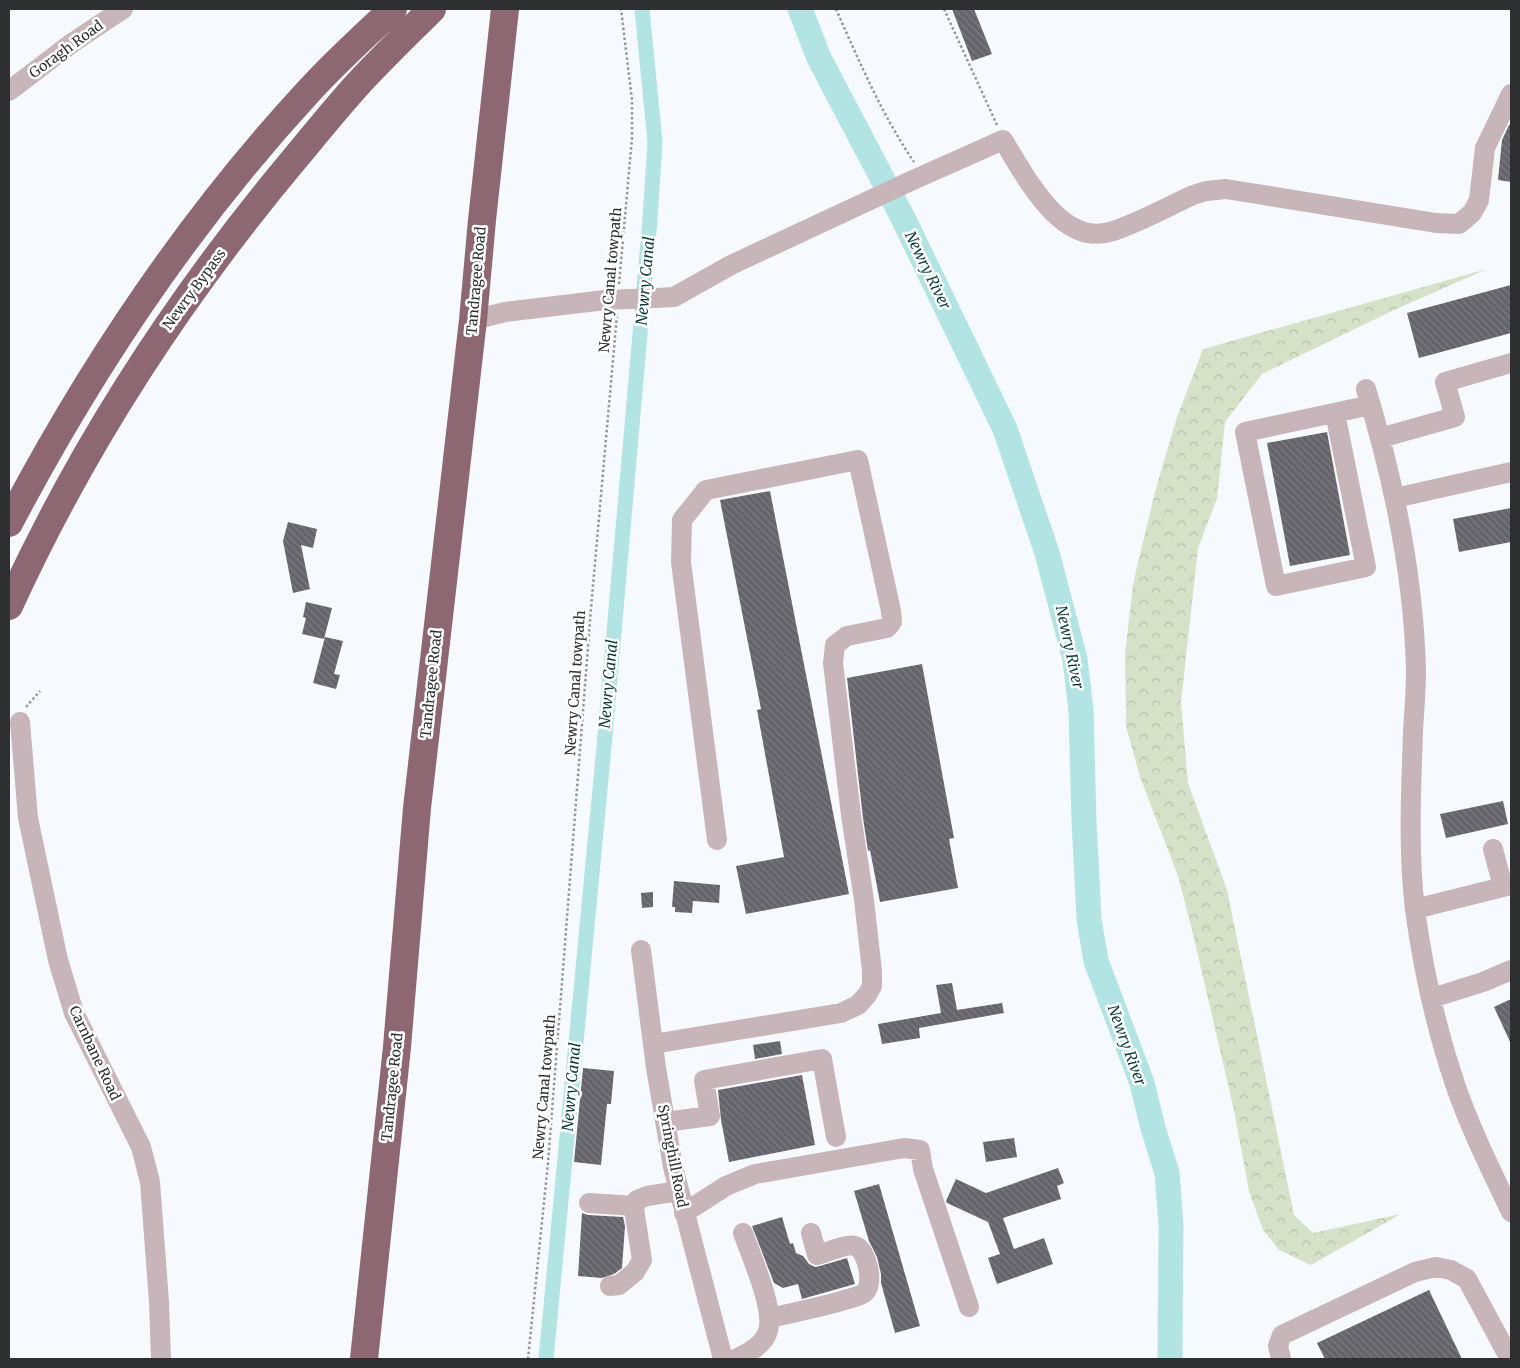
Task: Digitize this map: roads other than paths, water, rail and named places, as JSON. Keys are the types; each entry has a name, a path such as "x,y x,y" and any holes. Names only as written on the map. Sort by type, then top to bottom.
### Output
{"highway":[{"path":"9,523 52,443 131,318 178,251 244,165 307,92 393,9"},
{"name":"Newry Bypass","path":"9,606 36,548 107,417 196,286 274,184 357,84 432,9"},
{"name":"Tandragee Road","path":"364,1359 397,1047 418,799 473,320 505,9"}],"street":[{"name":"Goragh Road","path":"9,91 72,43 123,9"},
{"path":"473,320 505,312 614,297 674,297 732,265 1004,140 1046,206 1061,220 1078,231 1094,233 1111,232 1193,195 1206,191 1226,189 1436,223 1459,224 1472,213 1480,200 1485,148 1511,94"},
{"path":"1380,438 1455,417 1445,382 1511,364"},
{"path":"1335,413 1366,567 1276,586 1245,432 1335,413 1368,397 1395,498 1407,560 1412,608 1416,673 1410,849 1415,909 1422,957 1455,1084 1468,1119 1511,1212"},
{"path":"653,1044 841,1013 858,1005 872,986 864,900 851,814 833,663 835,645 847,636 888,628 892,622 858,460 706,490 682,520 681,562 717,840"},
{"path":"1395,498 1511,472"},
{"name":"Carnbane Road","path":"20,722 15,745 28,818 58,960 74,1013 141,1147 150,1182 160,1302 161,1359"},
{"path":"1415,909 1507,886 1493,849"},
{"name":"Springhill Road","path":"641,950 665,1122 684,1213 723,1359"},
{"path":"1432,998 1483,982 1511,970"},
{"path":"665,1122 710,1116 704,1080 822,1059 836,1137"},
{"path":"684,1213 726,1186 755,1174 904,1148 920,1150 923,1169 969,1307"},
{"path":"610,1286 619,1285 635,1272 642,1260 634,1209 637,1200 647,1196 679,1191"},
{"path":"589,1203 635,1206"},
{"path":"736,1359 747,1354 761,1343 768,1333 770,1318 743,1233"},
{"path":"770,1318 849,1298 865,1292 870,1286 870,1278 864,1256 859,1248 851,1245 817,1255 811,1233"},
{"path":"1281,1359 1278,1346 1282,1335 1415,1272 1436,1267 1451,1270 1467,1280 1510,1359"}],"waterway":[{"name":"Newry Canal","path":"546,1359 604,747 650,219 655,142 642,9"},
{"name":"Newry River","path":"800,9 819,58 903,218 1005,429 1047,553 1075,659 1081,710 1089,919 1096,961 1142,1083 1167,1173 1171,1224 1170,1359"}]}
